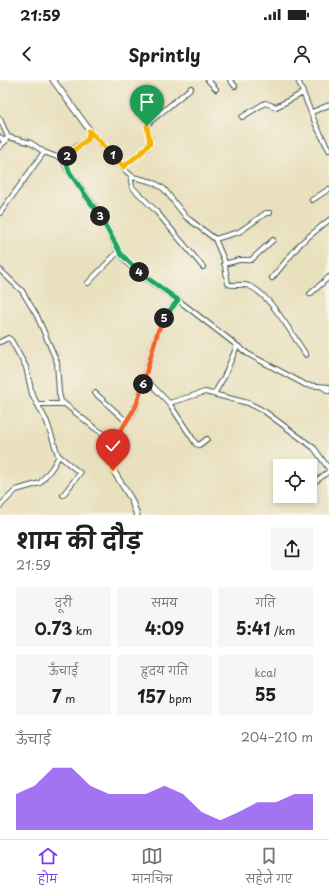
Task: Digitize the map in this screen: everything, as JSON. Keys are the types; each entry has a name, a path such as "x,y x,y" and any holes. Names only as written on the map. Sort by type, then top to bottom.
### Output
{"street":[{"path":"53,80 89,131 133,177 153,182 164,189 189,220 215,239 221,250 228,284 249,286 262,295 273,307 306,355"},
{"path":"208,80 216,89"},
{"path":"230,80 235,86"},
{"path":"298,80 316,125 329,150"},
{"path":"123,167 148,148 150,138 147,126 150,122 191,88"},
{"path":"242,117 265,103 276,107 303,93"},
{"path":"312,112 329,105"},
{"path":"0,119 8,137 31,144 44,152 65,160 70,173 101,218 119,251 133,268 178,300 248,354 300,383 310,386 329,387"},
{"path":"65,160 71,151 88,139 89,131"},
{"path":"0,137 5,142"},
{"path":"0,147 8,137"},
{"path":"0,213 44,152"},
{"path":"133,177 131,180 132,187 155,210 203,267"},
{"path":"312,200 329,190"},
{"path":"215,239 239,232 266,213 270,213"},
{"path":"272,278 301,243 329,220"},
{"path":"224,264 239,260 251,260 273,240"},
{"path":"88,283 119,251"},
{"path":"0,270 22,291 35,312 56,358 59,394 62,404"},
{"path":"310,294 329,277"},
{"path":"137,515 131,499 113,470 112,462 116,441 126,421 136,406 158,331 164,318 178,300"},
{"path":"0,342 8,338 11,340 26,367 32,394 49,427 59,456 80,473 64,495"},
{"path":"214,394 224,377 237,346"},
{"path":"145,378 169,403 196,444 199,445 207,439"},
{"path":"322,387 329,391"},
{"path":"169,403 201,392 248,403 264,411 314,448 329,470 317,480"},
{"path":"95,393 126,421"},
{"path":"38,404 62,404 116,441"},
{"path":"0,506 16,490 40,483 59,456"}],"route":[{"path":"113,470 112,462 118,435 136,406 158,331 164,318 178,300 133,268 121,254 101,218 70,173 65,160 71,151 88,139 90,136 89,131 100,140 123,167 148,148 150,138 147,126"}]}
